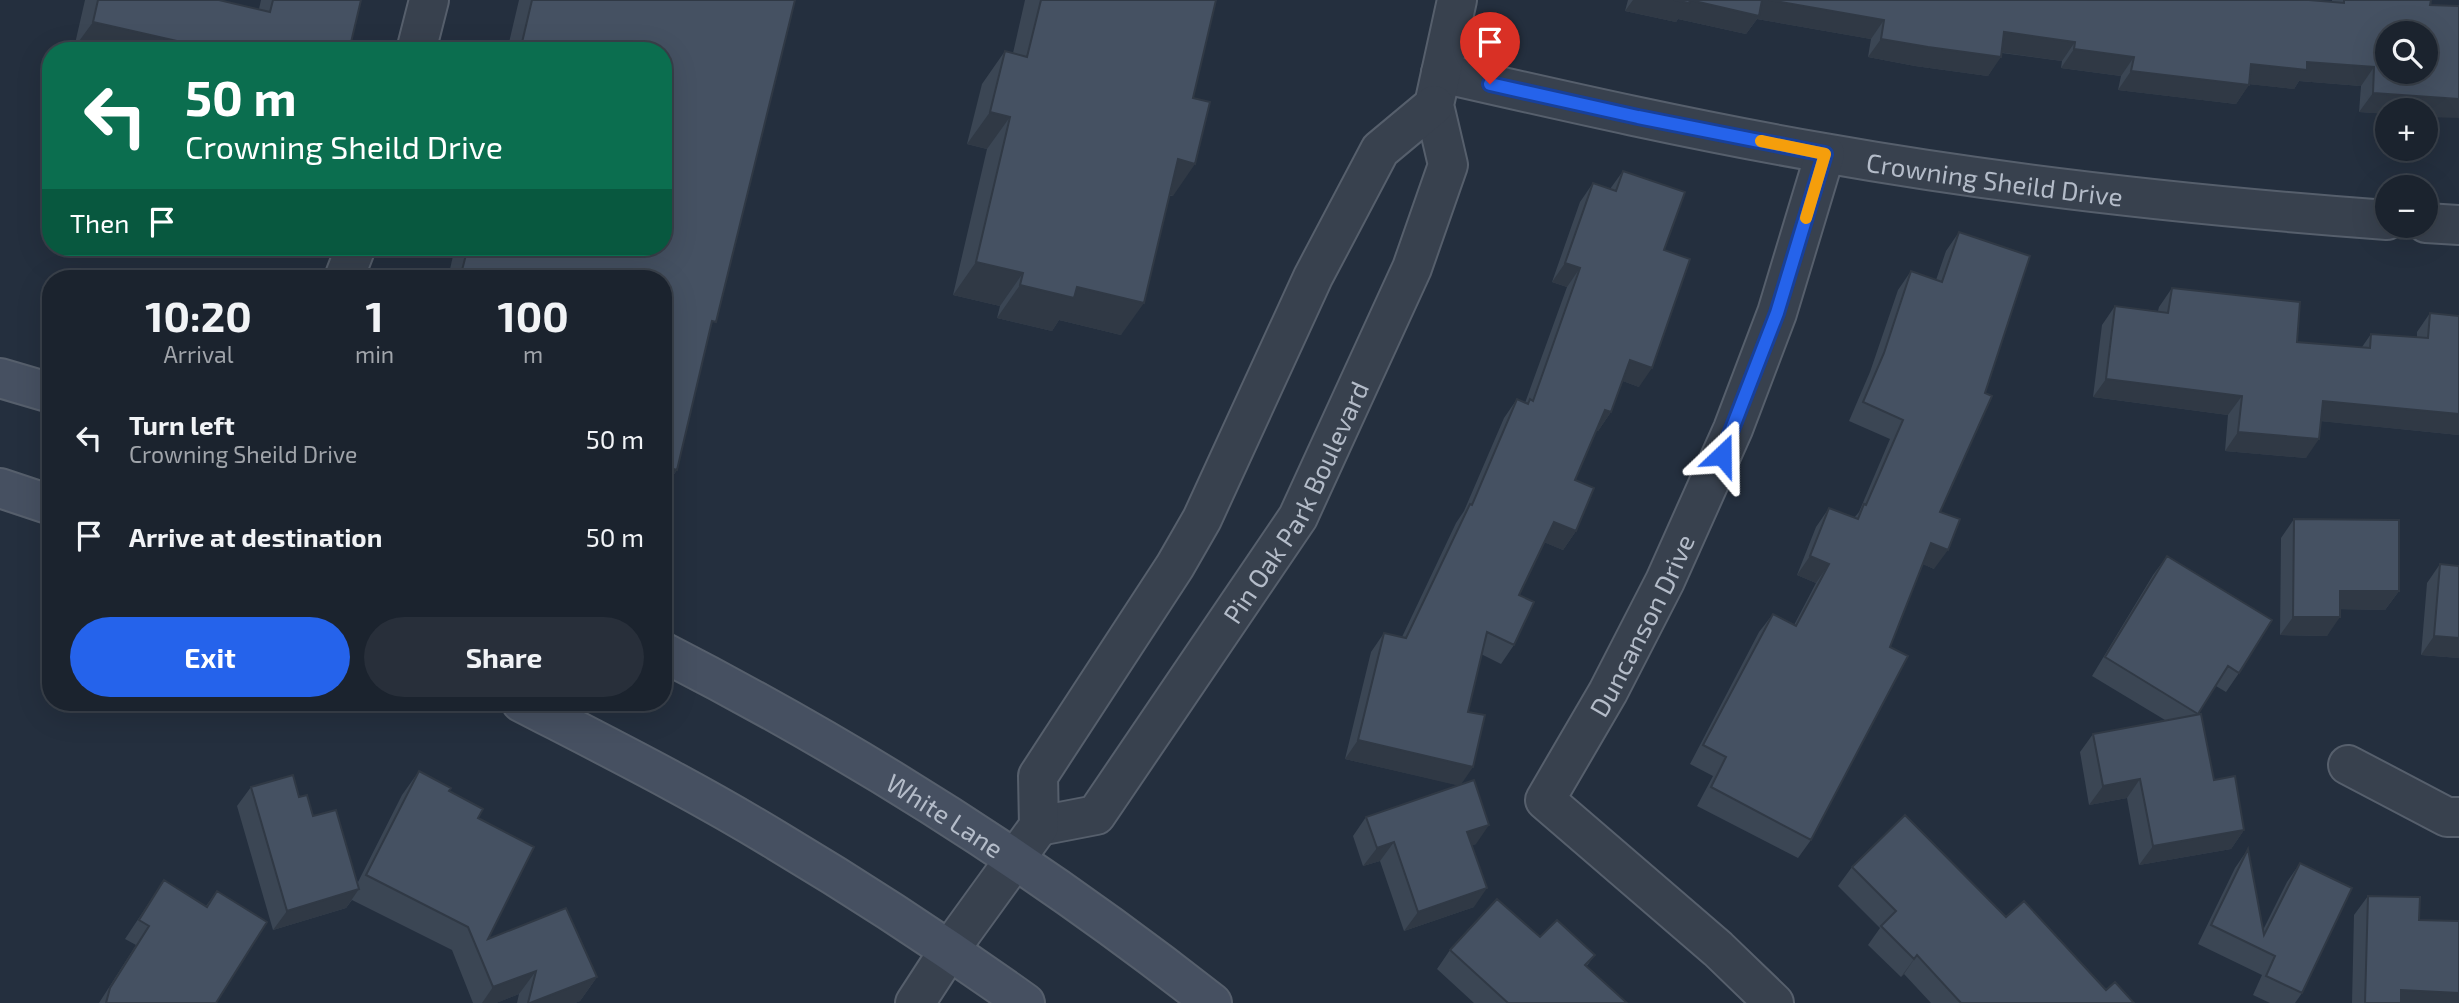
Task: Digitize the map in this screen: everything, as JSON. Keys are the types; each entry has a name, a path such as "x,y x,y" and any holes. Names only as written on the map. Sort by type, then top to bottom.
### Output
{"main road":[{"path":"0,378 42,390"},
{"path":"0,488 42,502"},
{"name":"White Lane","path":"672,657 845,752 1015,860 1169,969 1212,1003"},
{"path":"538,711 662,775 779,842 950,949 1025,1003"}],"street":[{"path":"418,42 429,0"},
{"name":"Pin Oak Park Boulevard","path":"1039,826 1096,815 1298,517 1412,268 1448,165 1437,89 1457,0"},
{"path":"915,1003 950,949 1039,826 1038,776 1175,566 1202,519 1313,277 1380,150 1437,89"},
{"name":"Crowning Sheild Drive","path":"1437,89 1638,117 1825,154 2076,191 2266,211 2375,219"},
{"name":"Duncanson Drive","path":"1774,1003 1718,949 1545,800 1608,692 1665,582 1733,429 1777,313 1825,154"},
{"path":"2438,224 2459,225"},
{"path":"2348,765 2447,817 2459,817"}],"building":[{"path":"98,0 219,0 270,12 273,0 361,0 351,42 181,42 93,22"},
{"path":"532,0 795,0 716,322 712,321 677,470 672,469 672,270 462,270 466,256 672,256 672,42 522,42"},
{"path":"1041,0 1216,0 1193,98 1210,102 1195,164 1178,159 1144,303 1077,287 1074,298 1020,285 1023,273 976,262 1010,117 990,112 1005,51 1027,57"},
{"path":"1690,0 1762,0 1759,16"},
{"path":"1769,0 2309,0 2344,3 2344,0 2431,0 2430,5 2459,6 2459,99 2373,93 2374,67 2307,62 2307,70 2251,64 2249,85 2131,71 2134,57 2074,49 2075,42 2004,32 2001,57 1881,39 1884,20"},
{"path":"1623,171 1685,192 1664,250 1690,259 1652,368 1630,360 1611,412 1605,410 1575,480 1594,488 1576,531 1554,522 1519,595 1534,602 1514,645 1487,632 1468,712 1485,715 1473,767 1358,740 1384,633 1406,638 1470,504 1472,505 1517,399 1528,404 1530,399 1533,401 1580,268 1565,263 1593,183 1616,191"},
{"path":"1959,232 2030,256 1985,393 1992,396 1940,512 1960,519 1948,550 1931,543 1890,647 1908,656 1811,840 1711,787 1726,757 1703,745 1773,614 1796,626 1829,564 1810,556 1829,508 1858,519 1864,504 1866,505 1903,420 1863,402 1884,353 1911,271 1942,282"},
{"path":"2172,288 2300,302 2297,342 2370,348 2371,334 2428,338 2430,313 2459,316 2459,414 2323,401 2319,439 2238,432 2242,396 2106,379 2115,306 2168,313"},
{"path":"2294,519 2399,520 2399,591 2340,591 2340,617 2293,617"},
{"path":"2167,556 2272,620 2239,673 2228,666 2198,714 2105,657"},
{"path":"2440,564 2459,566 2459,638 2434,636"},
{"path":"2201,714 2214,780 2235,776 2244,830 2153,846 2140,779 2103,786 2093,734"},
{"path":"419,771 483,809 478,818 534,847 488,939 566,908 597,977 528,1003 536,971 493,987 468,927 366,875"},
{"path":"293,775 299,797 307,795 313,816 336,810 359,889 287,911 251,787"},
{"path":"1474,780 1489,825 1467,832 1487,888 1418,912 1394,842 1377,848 1366,817"},
{"path":"1905,815 2006,917 2024,901 2106,990 2115,982 2134,1003 1961,1003 1917,955 1914,959 1881,926 1896,911 1852,867"},
{"path":"2248,849 2264,935 2300,863 2352,888 2302,993 2266,976 2275,956 2211,925"},
{"path":"164,880 207,907 217,891 267,922 216,1003 106,1003 110,988 149,926 139,920"},
{"path":"2368,896 2420,897 2419,920 2459,921 2459,993 2401,990 2401,1003 2365,1003"},
{"path":"1497,899 1540,937 1557,920 1595,955 1585,965 1627,1003 1508,1003 1450,950"}],"slow traffic":[{"path":"1761,141 1825,154 1806,218"}],"route":[{"path":"1490,84 1825,154 1777,313 1722,455"}]}
